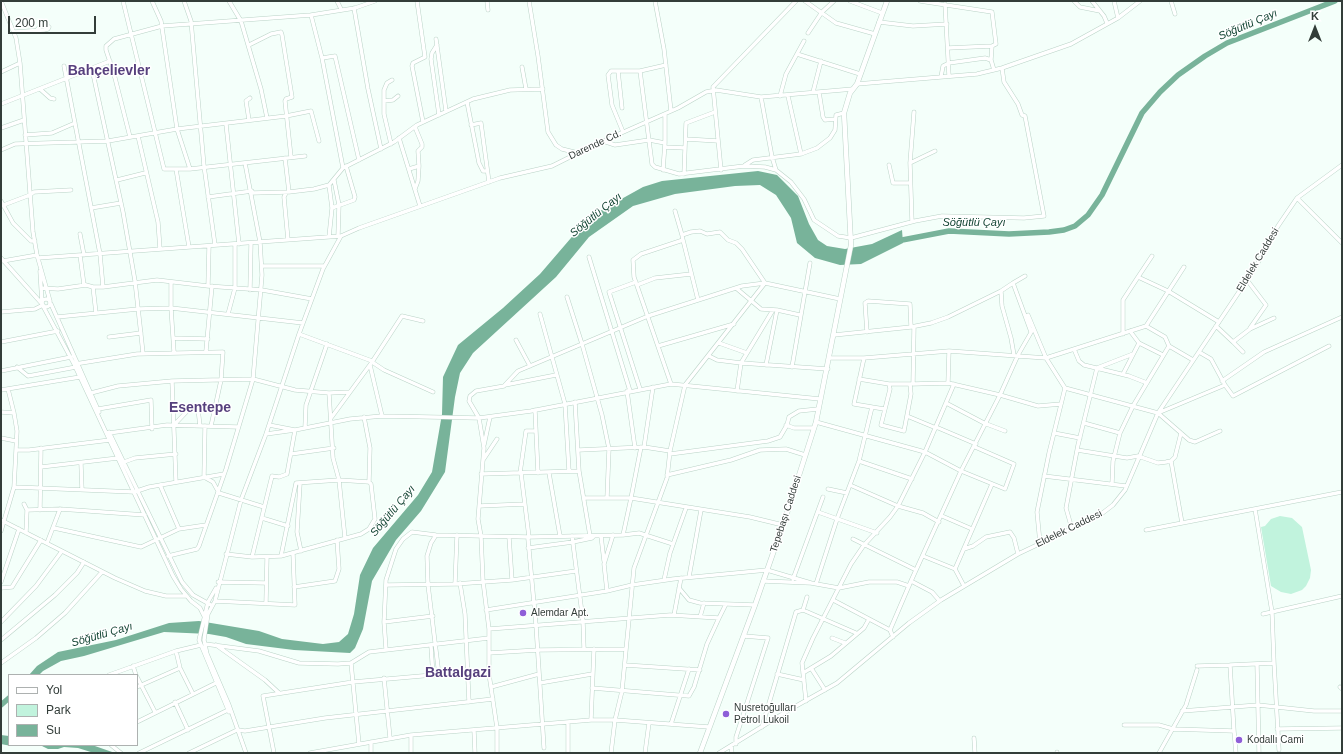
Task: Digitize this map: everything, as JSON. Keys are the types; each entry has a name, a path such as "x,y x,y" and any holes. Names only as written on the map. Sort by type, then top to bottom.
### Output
{"main road":[{"path":"844,112 848,99 857,84 887,1"},
{"name":"Tepebaşı Caddesi","path":"700,753 744,636 783,525 816,422 828,369 840,299 848,269 851,245 844,112"}],"street":[{"path":"123,1 164,170 305,156"},
{"path":"152,1 162,26 176,129 190,168"},
{"path":"184,1 191,24 204,166 215,245"},
{"path":"228,1 241,21 267,118"},
{"path":"336,1 342,9"},
{"path":"130,136 106,46 114,39 162,26 311,15 354,8 375,1"},
{"path":"417,1 425,57 414,63 412,66 423,122"},
{"path":"487,1 488,10"},
{"path":"529,1 543,89 548,132 552,140 562,149 578,153"},
{"path":"655,1 666,65 671,111"},
{"path":"721,170 713,87 796,1"},
{"path":"804,1 836,23 875,34"},
{"path":"808,33 822,12 834,1"},
{"path":"850,1 882,13"},
{"path":"920,1 992,12 996,44 992,46 948,48"},
{"path":"1074,1 1080,7 1100,11"},
{"path":"1092,1 1100,11 1107,24"},
{"path":"1114,1 1118,18"},
{"path":"857,84 977,74 1002,68 1071,44 1118,18 1140,1"},
{"path":"1171,1 1175,14"},
{"path":"3,2 14,32 20,62 30,195 43,304"},
{"path":"945,4 949,76"},
{"path":"354,8 368,89 381,149"},
{"path":"311,15 322,58 344,167 355,197 354,200 332,208"},
{"path":"879,22 913,26 947,24"},
{"path":"14,32 37,30"},
{"path":"248,45 281,32 292,97 286,99 285,101 291,157"},
{"path":"436,39 446,112"},
{"path":"780,96 786,74 804,41"},
{"path":"437,45 431,59 439,115"},
{"path":"992,46 991,60 994,70"},
{"path":"797,54 860,74"},
{"path":"322,58 335,56 358,160"},
{"path":"941,77 943,66 949,63 984,58 991,60"},
{"path":"1,104 110,61"},
{"path":"813,92 821,61"},
{"path":"1,72 20,62"},
{"path":"623,132 612,105 608,75 611,71 640,70 666,65"},
{"path":"64,66 100,254 103,287"},
{"path":"522,67 526,89"},
{"path":"640,70 652,164 663,170 684,174 744,166 776,170 792,182 804,199 814,220 838,236 851,238 912,222 950,215 1024,218 1044,216 1025,116 1022,115 1018,104 1004,82 1002,68"},
{"path":"92,69 117,180 130,251 143,353"},
{"path":"618,71 622,108"},
{"path":"391,144 384,114 384,101 385,86 392,80"},
{"path":"40,89 50,98 54,99"},
{"path":"208,197 234,193 314,190 329,185 344,167 391,144 423,122 467,102 510,90 543,89"},
{"name":"Darende Cd.","path":"2,260 340,236 489,182 552,166 603,141 647,123 706,92 713,91 761,97 853,90"},
{"path":"818,92 825,120 835,118"},
{"path":"384,101 393,100 398,96"},
{"path":"788,96 801,154"},
{"path":"761,97 772,157 776,170"},
{"path":"249,120 246,101 250,98"},
{"path":"467,102 479,163 483,171 487,171"},
{"path":"1,150 15,144 78,143 108,140 176,129 286,116 311,111 319,141"},
{"path":"684,174 686,123 715,112"},
{"path":"744,166 753,160 801,154 817,148 830,138 835,130 835,118 839,113 844,112"},
{"path":"912,222 910,163 914,112"},
{"path":"663,170 665,114"},
{"path":"1,128 24,120"},
{"path":"25,135 52,133 75,123"},
{"path":"471,125 482,123 489,182"},
{"path":"226,124 229,164 234,193 237,244 235,288 228,314"},
{"path":"415,127 422,144 422,147 418,151 418,181 415,190"},
{"path":"138,136 145,173 158,222 160,249"},
{"path":"399,138 420,206"},
{"path":"686,139 718,141"},
{"path":"603,141 615,145 649,140 665,145 685,148"},
{"path":"910,163 934,151"},
{"path":"285,158 288,192 284,198 288,240"},
{"path":"168,556 197,549 224,474 253,379 262,290 262,266 260,242 252,192 245,163"},
{"path":"889,165 892,182 910,183"},
{"name":"Eldelek Caddesi","path":"719,753 843,679 893,637 941,600 1018,554 1100,515 1113,506 1126,486 1158,413 1247,280 1278,226 1297,198 1342,165"},
{"path":"409,169 419,166"},
{"path":"176,169 189,247"},
{"path":"117,180 145,173"},
{"path":"214,601 241,500 283,386 298,334 324,266 340,236 339,205 334,180"},
{"path":"329,185 332,208 329,237"},
{"path":"35,241 31,241 13,222 2,203 30,195 34,192 71,190"},
{"path":"1297,198 1342,243"},
{"path":"91,208 121,202"},
{"path":"675,211 684,240 698,300"},
{"path":"682,235 700,231 707,234 720,232 728,240 736,243 742,249 765,283"},
{"path":"80,234 84,285"},
{"path":"671,384 637,283 633,260 640,254 684,240"},
{"path":"250,290 251,243"},
{"path":"206,351 210,312 209,246"},
{"path":"1123,334 1123,300 1152,256"},
{"path":"37,257 49,301 57,317 80,377 118,458 136,491 173,576 187,596 206,615 203,643 216,683 238,730"},
{"path":"590,258 629,391 635,448"},
{"path":"2,260 43,304 91,393 124,462 145,515 158,539 182,582 193,595 209,604"},
{"path":"792,367 810,264"},
{"path":"262,266 324,266"},
{"path":"829,358 864,358 949,351 1046,358 1146,326 1184,267"},
{"path":"640,389 622,328 609,292 655,278 691,274"},
{"path":"834,335 913,327 931,323 948,317 1000,291 1025,276"},
{"path":"1138,277 1168,291 1219,322"},
{"path":"42,288 47,290 84,285 103,287 157,280 262,290 312,299"},
{"path":"1247,280 1266,304 1250,329"},
{"path":"171,282 170,308 174,352"},
{"path":"611,753 615,720 622,691 634,568 659,504 667,475 670,452 685,385 765,283"},
{"path":"504,386 518,371 648,316 736,288 765,283 805,293 840,299"},
{"path":"1013,283 1032,330 1046,358 1065,388 1158,413 1194,442 1220,431"},
{"path":"93,287 96,313"},
{"path":"736,288 761,309 775,310 800,316"},
{"path":"30,290 49,301"},
{"path":"1000,291 1002,306 1016,355"},
{"path":"567,297 597,397 609,449 607,498"},
{"path":"43,304 48,307 49,301"},
{"path":"1,312 35,309 49,301"},
{"path":"867,332 865,302 910,304 915,354 904,431 881,425 890,390 889,384"},
{"path":"57,317 138,309 170,308 302,323"},
{"path":"737,391 741,363 775,310"},
{"path":"766,365 775,310"},
{"path":"540,314 553,357 564,404 569,471"},
{"path":"890,630 961,471 975,446 984,423 1000,395 1016,355 1032,330 1028,315"},
{"path":"331,418 372,363 402,316 423,321"},
{"path":"1222,381 1264,352 1342,317"},
{"path":"1233,342 1250,329 1274,318"},
{"path":"658,346 734,324"},
{"path":"1146,326 1165,337 1169,346 1193,360"},
{"path":"1216,326 1243,352"},
{"path":"1,342 58,331"},
{"path":"1130,331 1139,343 1163,355"},
{"path":"109,337 141,334"},
{"path":"298,334 327,344 372,363 433,392"},
{"path":"173,338 208,339"},
{"path":"516,340 530,366"},
{"path":"719,343 747,353"},
{"path":"1123,374 1139,343"},
{"path":"305,427 306,405 327,344"},
{"path":"1112,484 1114,455 1120,433 1133,406 1169,346"},
{"path":"1199,352 1211,359 1222,381 1234,396 1330,346"},
{"path":"1074,349 1079,361 1084,365 1123,374 1147,383"},
{"path":"17,367 28,376 76,365 143,353 206,351 223,352 221,380 211,426"},
{"path":"948,383 949,351"},
{"path":"1097,368 1133,354"},
{"path":"709,356 717,360 741,363 828,369"},
{"path":"1,371 71,357"},
{"path":"864,358 854,404 884,409"},
{"path":"372,363 382,416"},
{"path":"1072,529 1066,508 1077,450 1097,368"},
{"path":"484,448 478,418 469,401 470,396 476,391 556,375"},
{"path":"1,390 80,377"},
{"path":"91,393 118,386 172,381 253,379 294,390 330,393 350,392"},
{"path":"859,379 889,384 948,383 1000,395 1038,406 1061,404"},
{"path":"172,381 176,482"},
{"path":"266,434 382,416 430,416 458,419 478,418 535,410 671,384 820,399"},
{"path":"806,701 802,663 851,564 864,545 877,532 898,506 925,452 954,384"},
{"path":"1158,413 1225,385"},
{"path":"623,535 653,387"},
{"path":"1040,543 1037,512 1065,388"},
{"path":"1,530 2,521 14,487 16,450 14,413 8,389"},
{"path":"330,393 334,448 333,458 339,480 345,538"},
{"path":"98,409 151,400 152,429"},
{"path":"574,402 579,450 579,470 592,536"},
{"path":"946,403 984,423 1005,431"},
{"path":"174,426 192,406"},
{"path":"173,407 196,406 198,409 200,426"},
{"path":"816,584 837,519 859,461 872,408"},
{"path":"579,450 642,447 670,452 768,441 780,437 789,416 795,413 818,409"},
{"path":"535,410 538,473"},
{"path":"1,412 14,413"},
{"path":"490,416 484,448 478,519 481,536 483,581 489,638 491,687 497,728 497,753"},
{"path":"816,422 925,452 961,471 1005,489 1014,464 936,427 907,416"},
{"path":"226,554 252,557 281,556 361,534 369,529 375,519 371,484 368,482 370,448 364,418"},
{"path":"1084,423 1120,433"},
{"path":"786,425 794,428 814,428"},
{"path":"109,433 174,426 238,427"},
{"path":"204,477 205,426"},
{"path":"269,426 295,430"},
{"path":"252,557 272,476 280,477 288,474 295,430"},
{"path":"536,430 526,431 520,473 529,537 528,548 536,625 544,748"},
{"path":"1054,433 1080,438"},
{"path":"1181,433 1174,457 1171,461 1182,523"},
{"path":"1,438 16,440"},
{"path":"483,461 497,439"},
{"path":"16,450 110,440"},
{"path":"40,510 41,448"},
{"path":"291,454 334,448"},
{"path":"667,475 732,460 760,450 786,449 805,455"},
{"path":"1077,450 1127,458 1138,456 1158,463 1171,461"},
{"path":"124,462 135,458 176,454"},
{"path":"41,467 81,464 118,458"},
{"path":"859,461 912,479"},
{"path":"81,464 82,490"},
{"path":"481,474 549,473 579,470"},
{"path":"549,473 560,536"},
{"path":"14,487 136,491 160,485 224,474"},
{"path":"1044,476 1126,486"},
{"path":"204,477 213,482 218,491 264,507"},
{"path":"281,556 296,483 300,484 339,480 368,482"},
{"path":"300,484 297,532 301,551"},
{"path":"955,569 992,484"},
{"path":"160,485 179,528"},
{"path":"850,485 898,506 923,513 939,522"},
{"path":"828,489 847,493"},
{"path":"1146,530 1342,492"},
{"path":"792,582 823,497"},
{"path":"584,498 631,498 659,504 750,517 783,525"},
{"path":"24,504 27,510 26,532"},
{"path":"479,506 525,504"},
{"path":"664,580 666,567 673,544 686,508"},
{"path":"27,510 60,509 145,515"},
{"path":"47,543 60,509"},
{"path":"1255,509 1272,612 1279,750"},
{"path":"689,577 702,510"},
{"path":"818,512 877,532"},
{"path":"942,516 972,529"},
{"path":"262,518 288,526"},
{"path":"2,521 102,572 145,591 166,596 193,595"},
{"path":"54,528 141,547 179,528 206,525"},
{"path":"1,582 19,529"},
{"path":"386,649 384,622 386,585 391,563 396,550 403,539 412,532 436,535 509,537 601,536 639,533 673,544"},
{"path":"964,549 973,546 986,537 1010,532 1014,538 1018,554"},
{"path":"436,535 431,543 427,556 428,585 437,645 439,675"},
{"path":"457,535 457,584 465,614 469,702"},
{"path":"604,564 613,535"},
{"path":"572,536 583,621 584,649"},
{"path":"528,548 573,542 592,538 592,536"},
{"path":"601,536 607,591"},
{"path":"509,537 512,580"},
{"path":"853,539 916,570"},
{"path":"1,588 12,587 41,540"},
{"path":"294,586 335,581 339,569 337,540"},
{"path":"1,622 36,586 62,551"},
{"path":"209,604 214,601 295,605 293,553"},
{"path":"923,556 955,569 964,586"},
{"path":"266,603 267,557"},
{"path":"1,640 55,595 77,573 84,562"},
{"path":"486,610 607,591 664,580 767,570 811,583 839,588 869,582 897,582 909,586"},
{"path":"386,585 457,584 512,580 576,571"},
{"path":"1,663 36,638 65,613 102,572"},
{"path":"674,615 680,578"},
{"path":"763,581 811,583"},
{"path":"911,581 932,592 938,599"},
{"path":"218,583 266,583"},
{"path":"218,583 209,604 199,640 203,643 229,705 245,752"},
{"path":"679,588 688,600 704,603 755,605"},
{"path":"1263,614 1342,596"},
{"path":"803,610 807,597"},
{"path":"833,600 890,630 893,637"},
{"path":"700,617 704,603"},
{"path":"592,688 689,696 694,687 708,644 726,604"},
{"path":"762,727 796,612 803,610 823,620 856,633"},
{"path":"488,629 674,615 719,618"},
{"path":"384,622 433,616"},
{"path":"803,674 831,656 856,633 864,628 869,619"},
{"path":"736,744 736,737 768,638 744,636"},
{"path":"117,674 133,666 203,643 259,651 299,663 338,664 351,663 369,652 386,649 431,646 489,638"},
{"path":"832,638 845,643"},
{"path":"215,644 265,680 279,694"},
{"path":"431,646 433,676"},
{"path":"591,720 594,649"},
{"path":"489,653 538,650 626,649"},
{"path":"176,651 180,668 193,694"},
{"path":"351,663 359,744"},
{"path":"1159,753 1186,705 1197,668 1274,663"},
{"path":"1257,664 1259,753"},
{"path":"625,665 700,670"},
{"path":"1230,665 1236,753"},
{"path":"133,666 136,674"},
{"path":"155,712 138,686 180,668"},
{"path":"811,668 825,690"},
{"path":"671,724 689,669"},
{"path":"274,753 263,698 279,694 384,678 433,676 467,672"},
{"path":"491,687 539,674"},
{"path":"540,683 592,674"},
{"path":"777,674 804,680"},
{"path":"384,678 390,738"},
{"path":"138,721 216,683"},
{"path":"189,753 238,730 245,732 356,714 493,699"},
{"path":"175,702 188,730"},
{"path":"1182,711 1258,705 1314,711 1342,711"},
{"path":"139,753 228,710"},
{"path":"310,753 411,735 591,720 615,720 709,727"},
{"path":"568,722 568,753"},
{"path":"646,753 649,723"},
{"path":"1124,725 1159,725 1173,729 1234,731"},
{"path":"1277,729 1342,728"},
{"path":"474,730 475,753"},
{"path":"411,735 411,753"},
{"path":"974,738 975,753"},
{"path":"371,742 371,753"},
{"path":"112,746 121,753"},
{"path":"731,746 732,753"}],"green space":[{"path":"1280,516 1292,518 1302,527 1311,570 1310,578 1306,586 1302,590 1291,594 1281,592 1271,586 1261,527 1265,526 1271,519"}],"water":[{"path":"758,171 777,175 798,196 809,224 818,240 827,246 845,249 872,244 902,230 903,243 861,264 840,265 815,258 797,243 791,218 776,195 760,185 735,186 675,194 633,206 589,237 556,277 473,353 460,373 455,397 445,472 421,511 396,540 372,581 363,629 355,648 350,653 294,650 246,644 226,637 209,634 164,632 84,656 61,661 40,674 30,674 37,666 58,652 116,640 169,623 199,621 259,631 282,639 323,644 339,642 348,634 354,614 360,575 373,548 418,495 432,472 442,414 443,377 458,345 503,308 540,274 589,217 643,187 662,181"},
{"path":"1,735 8,736 8,745 1,744"},
{"path":"42,746 95,746 115,753 94,753 78,748 64,747 58,749 48,749"}],"waterway":[{"name":"Söğütlü Çayı","path":"897,241 949,231 1009,234 1049,232 1064,230 1075,226 1088,215 1102,195 1142,113 1160,92 1178,75 1227,43 1335,1"},
{"name":"Söğütlü Çayı","path":"1,705 8,699"}],"place":[{"name":"Alemdar Apt.","path":"523,613"},
{"name":"Nusretoğulları Petrol Lukoil","path":"726,714"},
{"name":"Kodallı Cami","path":"1239,740"}],"district":[{"name":"Bahçelievler","path":"109,71"},
{"name":"Esentepe","path":"200,408"},
{"name":"Battalgazi","path":"458,673"}]}
